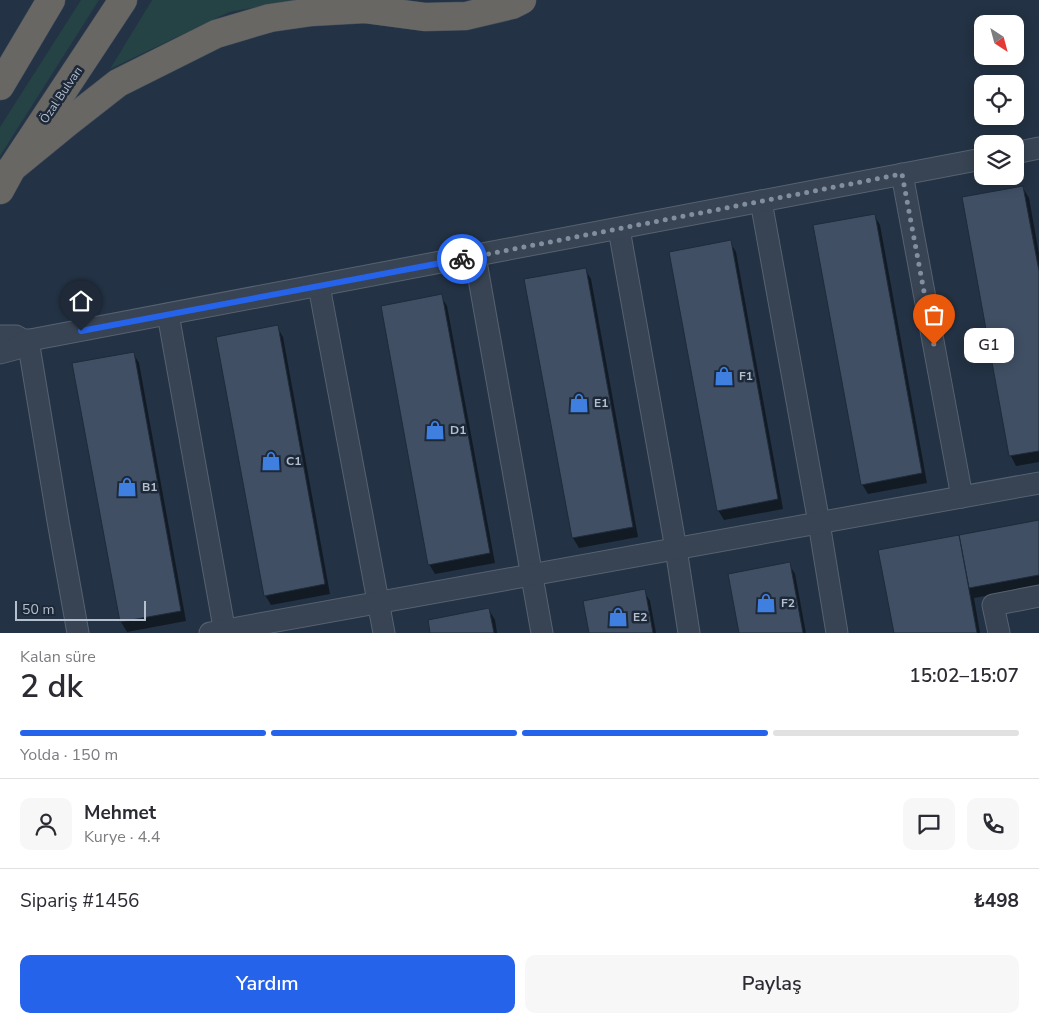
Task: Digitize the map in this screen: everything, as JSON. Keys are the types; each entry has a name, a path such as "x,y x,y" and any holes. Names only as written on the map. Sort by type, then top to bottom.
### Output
{"highway":[{"path":"0,86 51,0"},
{"name":"Özal Bulvarı","path":"6,179 123,0"},
{"path":"6,179 67,123 118,82 216,34 270,18 312,12 365,9 425,17 466,16 512,5 522,0"}],"street":[{"path":"1024,151 1039,148"},
{"path":"0,353 15,349 27,341 974,160"},
{"path":"902,174 962,497"},
{"path":"762,201 837,633"},
{"path":"619,229 676,549 689,633"},
{"path":"474,256 542,633"},
{"path":"319,286 384,633"},
{"path":"168,314 220,632 1039,483"},
{"path":"0,336 16,336 27,341"},
{"path":"27,341 78,633"},
{"path":"999,633 993,605 1039,596"}],"green space":[{"path":"81,0 99,0 0,156 0,127"},
{"path":"152,0 299,0 229,12 110,69"}],"building":[{"path":"1023,186 1039,271 1039,451 1009,456 962,197"},
{"path":"875,214 922,473 861,485 813,225"},
{"name":"F1","path":"731,240 778,499 717,511 669,252"},
{"name":"E1","path":"586,268 633,527 572,538 524,279"},
{"name":"D1","path":"442,294 490,553 428,565 381,306"},
{"name":"C1","path":"278,325 325,584 264,596 216,337"},
{"name":"B1","path":"134,352 181,611 120,622 72,363"},
{"path":"1039,520 1039,575 969,588 959,535"},
{"path":"959,535 977,633 894,633 878,550"},
{"name":"F2","path":"790,562 803,633 739,633 728,574"},
{"name":"E2","path":"645,589 653,633 589,633 583,601"},
{"path":"489,608 494,633 430,633 428,620"}],"way so far":[{"path":"462,259 902,174 934,345"}],"place":[{"name":"G1","path":"934,345"},
{"name":"F1","path":"724,376"},
{"name":"E1","path":"579,403"},
{"name":"D1","path":"435,430"},
{"name":"C1","path":"271,461"},
{"name":"B1","path":"127,487"},
{"name":"F2","path":"766,603"},
{"name":"E2","path":"618,617"}],"route":[{"path":"81,331 462,259"}]}
